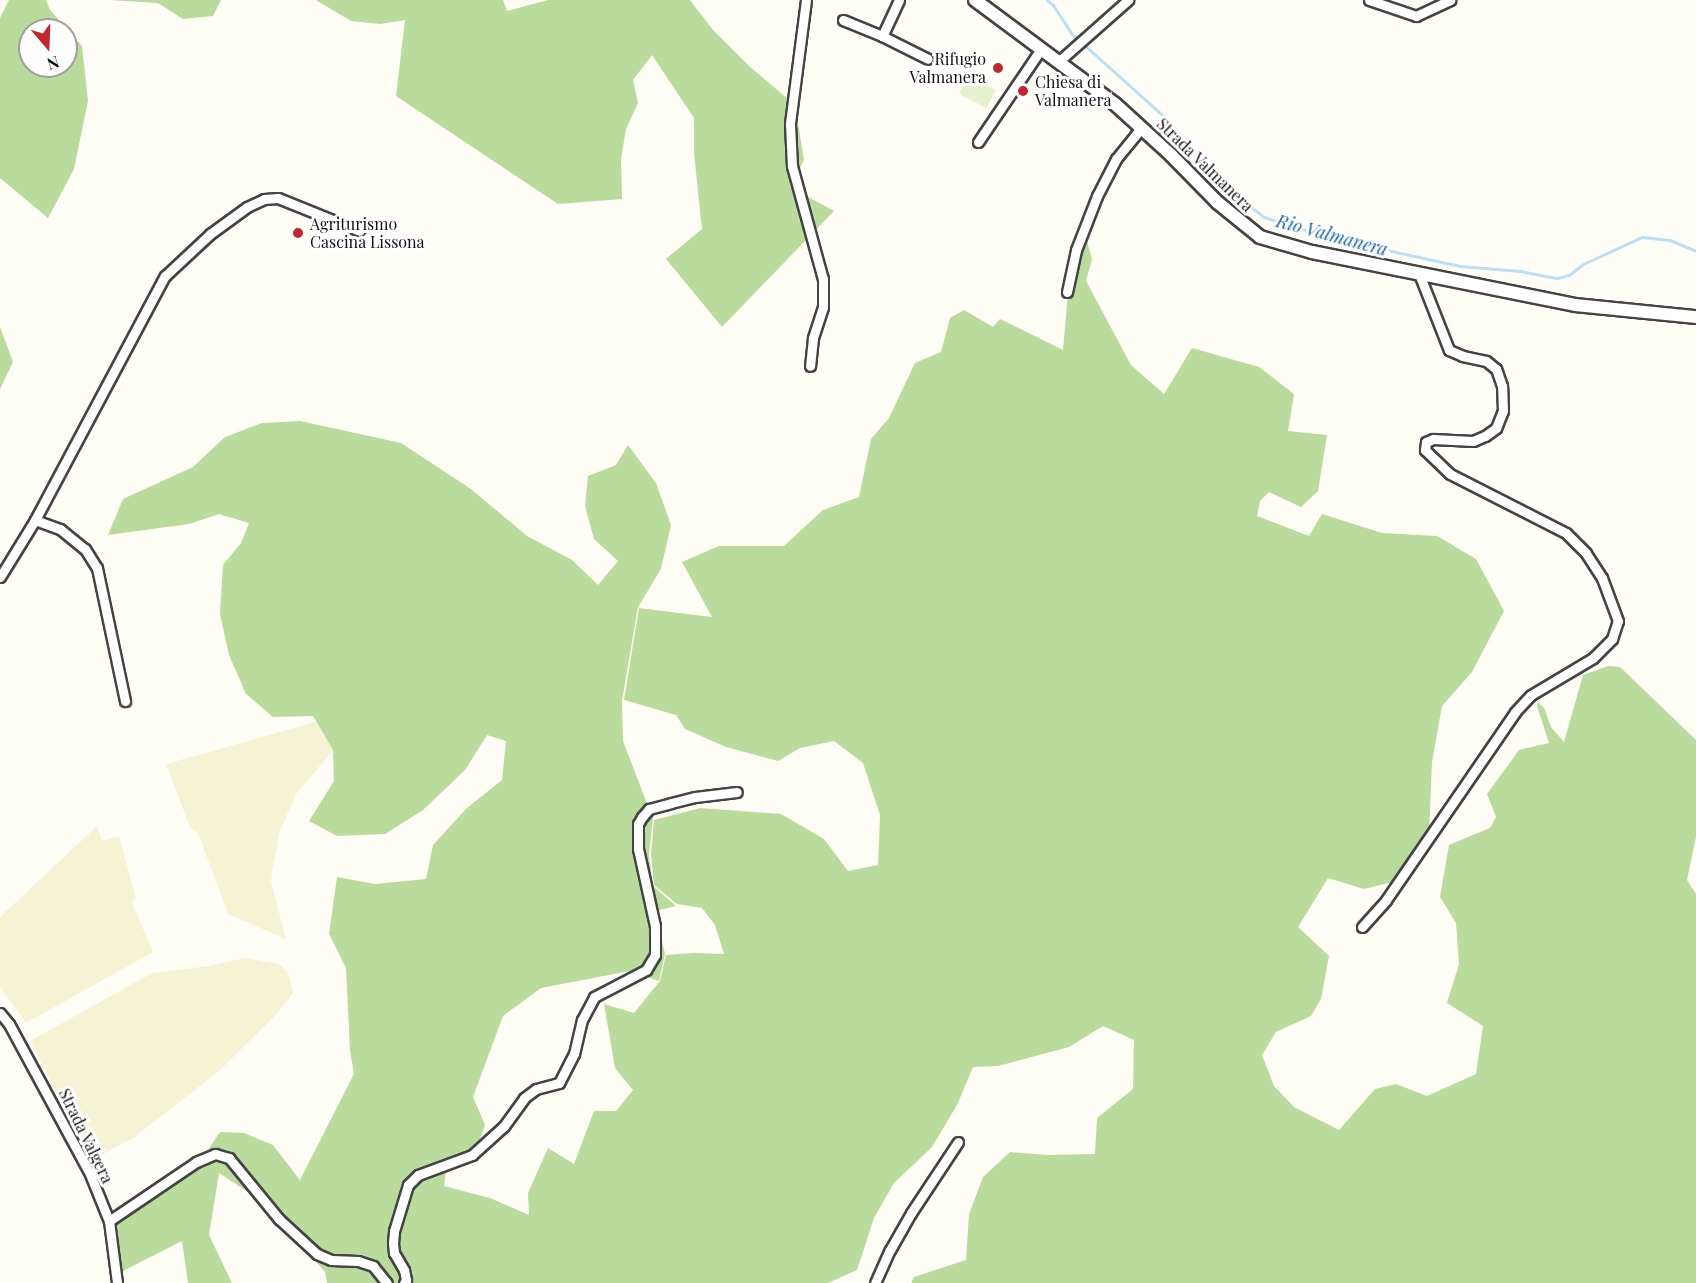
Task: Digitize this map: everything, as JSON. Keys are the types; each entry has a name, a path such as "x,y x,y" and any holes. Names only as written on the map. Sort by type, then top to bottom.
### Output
{"street":[{"path":"806,0 790,124 792,166 823,279 823,307 813,338 810,366"},
{"path":"882,36 899,0"},
{"name":"Strada Valmanera","path":"975,0 1142,127 1217,202 1260,237 1312,252 1575,305 1696,317"},
{"path":"1058,62 1128,0"},
{"path":"1369,0 1416,16 1451,0"},
{"path":"843,20 928,59"},
{"path":"978,142 1041,49"},
{"path":"1067,292 1076,250 1100,188 1116,159 1142,127"},
{"path":"0,578 35,520 165,276 210,234 247,207 264,199 278,198 360,231"},
{"path":"1362,927 1386,900 1471,780 1515,712 1531,695 1593,658 1612,639 1618,621 1602,578 1586,553 1566,533 1450,474 1425,450 1426,442 1433,439 1473,441 1485,436 1496,428 1503,411 1502,386 1496,369 1486,361 1462,356 1449,350 1419,274"},
{"path":"35,520 60,529 85,549 97,568 125,701"},
{"path":"404,1283 406,1280 404,1270 394,1253 393,1243 394,1231 408,1185 418,1175 472,1155 504,1126 524,1098 536,1089 559,1083 570,1063 582,1020 594,997 646,970 655,955 655,926 638,849 638,824 642,817 649,809 670,803 737,792"},
{"name":"Strada Valgera","path":"0,1013 9,1024 55,1106 90,1174 109,1221 117,1283"},
{"path":"875,1283 890,1250 958,1142"},
{"path":"109,1221 196,1162 215,1154 229,1158 279,1219 317,1254 331,1260 358,1261 373,1266 387,1283"}],"shaded area":[{"path":"316,722 333,750 296,794 280,831 272,871 271,882 286,939 228,914 198,833 190,827 166,764"},
{"path":"97,826 102,841 119,836 136,898 132,903 153,952 26,1023 0,987 0,917"},
{"path":"245,958 279,964 288,972 293,993 274,1017 218,1072 132,1139 91,1160 30,1041 152,973 209,966"}],"green space":[{"path":"9,0 46,0 50,10 57,18 18,18 18,78 78,78 78,42 82,46 88,101 74,169 48,218 0,178 0,18"},
{"path":"110,0 221,0 213,16 183,19 158,3"},
{"path":"316,0 503,0 507,11 548,0 690,0 713,30 749,66 795,105 804,160 790,187 834,211 722,327 666,259 702,229 694,153 694,118 652,55 633,80 638,103 626,129 621,159 622,199 558,204 396,96 405,20 380,24 351,21"},
{"path":"968,76 996,90 987,108 959,94"},
{"path":"1084,231 1092,259 1086,281 1131,365 1164,394 1192,348 1259,367 1294,394 1288,431 1327,435 1318,491 1301,507 1269,492 1260,501 1257,516 1309,536 1322,514 1382,533 1437,536 1476,559 1504,611 1472,672 1442,706 1432,762 1429,835 1396,881 1364,889 1328,878 1298,927 1329,956 1321,999 1311,1016 1276,1032 1262,1055 1274,1086 1294,1107 1339,1130 1375,1089 1396,1084 1427,1096 1476,1074 1483,1026 1447,1003 1459,964 1456,923 1440,897 1449,845 1490,828 1496,817 1487,794 1519,750 1549,743 1537,706 1538,702 1544,708 1551,727 1564,742 1583,675 1608,666 1620,667 1696,740 1696,837 1687,880 1696,894 1696,1283 911,1283 914,1277 966,1260 969,1214 983,1177 1010,1152 1047,1155 1095,1154 1097,1118 1133,1089 1134,1040 1103,1026 1069,1047 998,1066 973,1067 957,1105 932,1147 894,1183 874,1218 857,1270 828,1283 327,1283 325,1272 268,1205 219,1173 209,1235 232,1283 188,1283 182,1241 119,1273 114,1222 197,1166 220,1132 244,1133 273,1145 300,1180 354,1074 350,1050 346,968 329,934 337,877 375,884 426,879 433,845 467,808 502,780 506,741 487,735 465,770 423,810 385,834 337,836 309,821 334,781 333,750 313,716 273,717 246,694 229,655 220,614 223,565 241,543 249,523 219,514 189,524 108,535 123,499 193,467 225,437 262,423 300,421 401,443 471,489 527,536 572,560 598,585 618,561 594,539 585,506 588,476 616,465 628,445 656,483 671,525 661,569 638,607 622,701 623,741 653,819 649,854 653,886 676,906 655,911 665,954 659,981 630,971 541,988 503,1016 473,1097 485,1125 474,1155 447,1164 444,1186 490,1198 529,1215 528,1193 548,1148 574,1164 594,1111 616,1111 633,1090 615,1068 604,1004 634,1013 660,981 666,955 724,954 715,925 702,908 677,904 654,885 651,854 654,820 700,808 781,814 824,839 848,871 878,865 880,815 863,763 834,741 800,748 778,761 726,747 685,729 676,715 624,700 639,608 712,617 682,562 719,546 784,546 823,510 859,497 871,439 889,418 915,363 941,352 950,318 964,310 993,327 1000,319 1063,350 1068,293"},
{"path":"0,327 13,362 0,389"}],"waterway":[{"name":"Rio Valmanera","path":"1047,0 1053,5 1072,34 1168,120 1193,153 1236,196 1264,217 1328,237 1460,266 1520,271 1557,278 1569,275 1583,264 1642,237 1670,240 1696,251"}],"place":[{"name":"Rifugio Valmanera","path":"998,68"},
{"name":"Chiesa di Valmanera","path":"1023,91"},
{"name":"Agriturismo Cascina Lissona","path":"298,233"}]}
